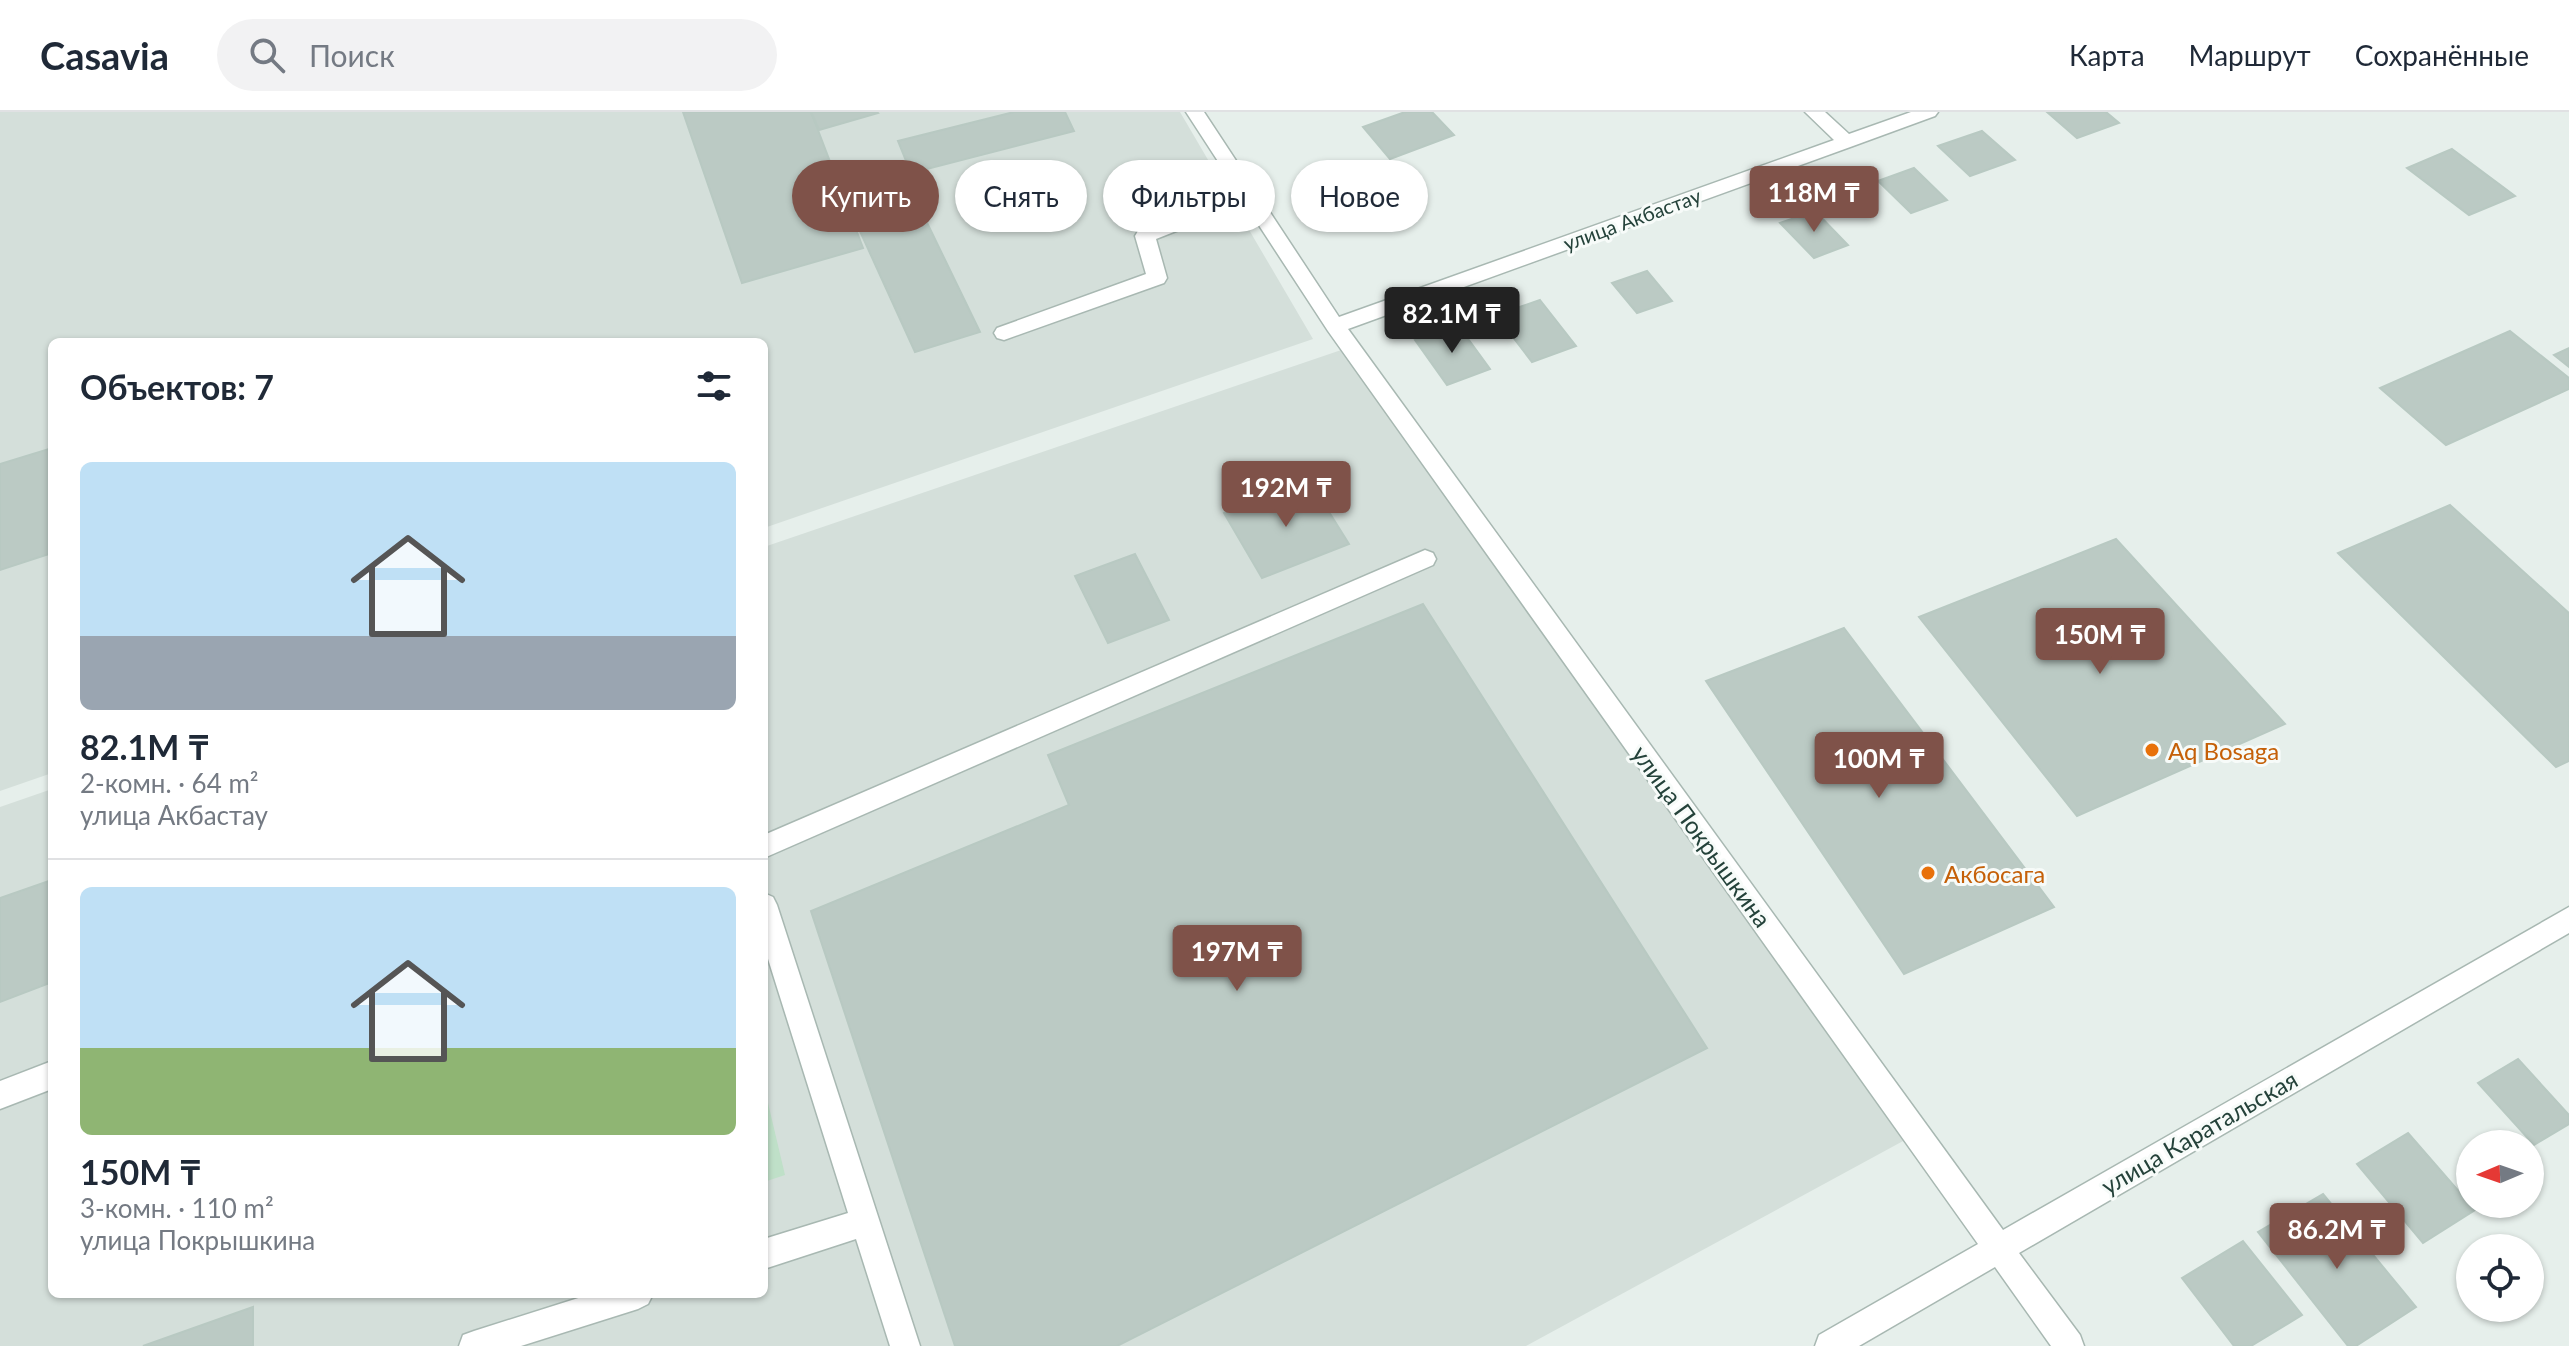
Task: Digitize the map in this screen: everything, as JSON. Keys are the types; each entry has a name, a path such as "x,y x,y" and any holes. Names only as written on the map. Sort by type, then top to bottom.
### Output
{"street":[{"name":"улица Покрышкина","path":"1195,112 1226,160"},
{"path":"1814,112 1847,142"},
{"name":"улица Акбастау","path":"1335,326 1929,112"},
{"path":"1004,333 1157,278 1145,236 1155,232"},
{"name":"улица Покрышкина","path":"1273,232 1335,326 2069,1346"},
{"path":"768,845 1425,559"},
{"path":"768,918 905,1346"},
{"name":"улица Каратальская","path":"1830,1346 2569,919"},
{"path":"0,1095 48,1077"},
{"path":"768,1253 865,1222"},
{"path":"474,1346 625,1298"}],"shaded area":[{"path":"0,112 1180,112 1208,160 1103,160 1103,232 1250,232 1313,339 768,527 768,338 48,338 48,774 0,791"},
{"path":"1350,347 1916,1134 1526,1346 0,1346 0,807 48,790 48,1298 768,1298 768,546"}],"green space":[{"path":"768,1103 785,1175 768,1181"}],"building":[{"path":"683,112 811,112 829,160 792,160 792,232 857,232 863,248 742,283"},
{"path":"811,112 877,112 878,113 819,130"},
{"path":"1014,112 1065,112 1074,131 939,166 939,160 906,160 898,141"},
{"path":"1405,112 1432,112 1454,135 1390,159 1363,127"},
{"path":"2047,112 2106,112 2119,123 2077,138"},
{"path":"1982,131 2015,160 1970,176 1938,146"},
{"path":"2452,149 2515,196 2469,215 2407,168"},
{"path":"1914,168 1947,200 1911,213 1878,181"},
{"path":"1815,211 1848,245 1814,258 1780,223"},
{"path":"860,232 932,232 980,332 915,352"},
{"path":"1647,271 1672,301 1637,313 1612,283"},
{"path":"1540,300 1576,346 1532,362 1496,315"},
{"path":"1458,325 1490,369 1447,385 1415,340"},
{"path":"2510,331 2569,378 2569,389 2446,445 2380,388"},
{"path":"2569,348 2569,367 2554,355"},
{"path":"48,449 48,554 0,570 0,464"},
{"path":"1309,480 1349,544 1262,578 1224,513"},
{"path":"2450,505 2569,613 2569,761 2556,767 2338,553"},
{"path":"2116,539 2285,724 2077,816 1919,617"},
{"path":"1135,554 1169,620 1108,643 1075,576"},
{"path":"1423,604 1707,1048 1117,1346 955,1346 811,911 1069,805 1048,755"},
{"path":"1844,628 2054,907 1904,974 1706,681"},
{"path":"48,881 48,984 0,1002 0,898"},
{"path":"2518,1059 2569,1115 2569,1124 2544,1139 2544,1130 2520,1130 2478,1083"},
{"path":"2408,1133 2456,1188 2456,1218 2462,1218 2423,1243 2357,1164"},
{"path":"2323,1194 2416,1307 2356,1346 2348,1346 2258,1232"},
{"path":"2243,1241 2302,1315 2251,1346 2234,1346 2182,1278"},
{"path":"253,1307 253,1346 143,1346"}],"place":[{"name":"Aq Bosaga","path":"2152,750"},
{"name":"Акбосага","path":"1928,873"}]}
